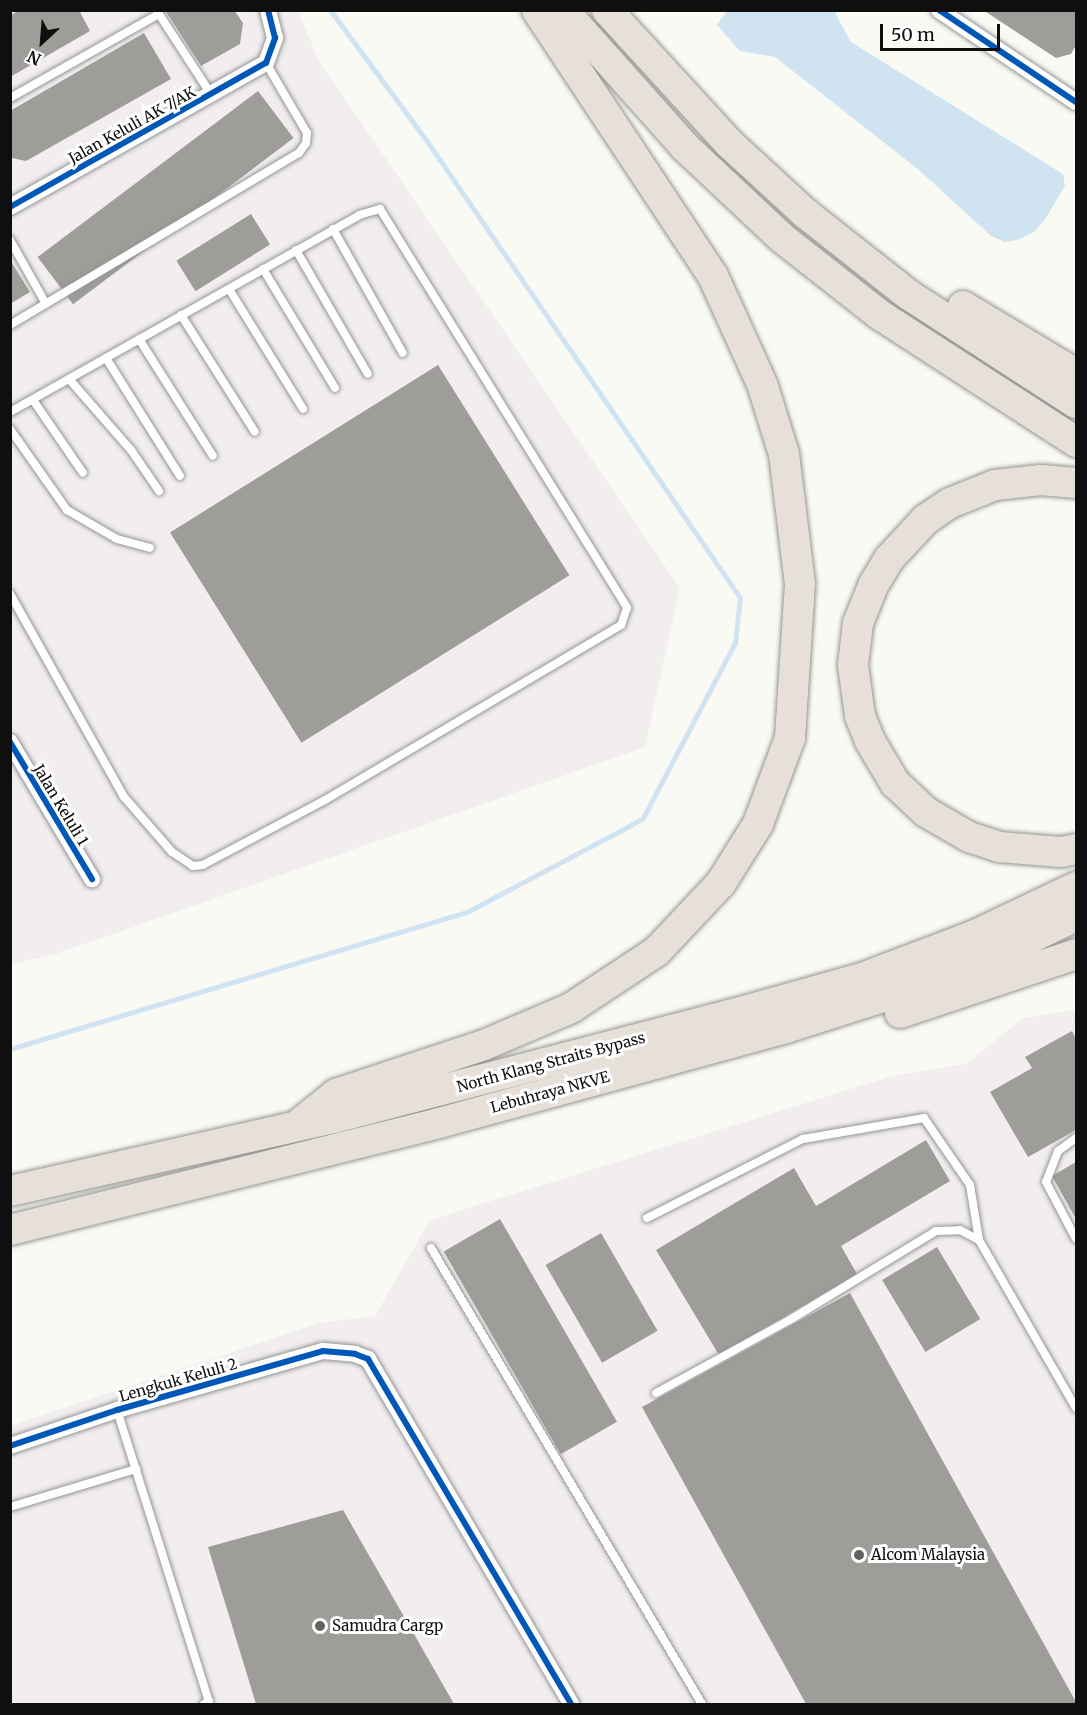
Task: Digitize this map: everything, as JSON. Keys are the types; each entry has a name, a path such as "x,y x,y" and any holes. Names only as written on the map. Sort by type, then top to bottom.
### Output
{"highway":[{"path":"298,1124 336,1094 484,1045 571,1008 657,951 721,883 758,824 790,738 799,638 800,584 784,454 762,384 713,276 537,10"},
{"path":"563,10 684,146 782,238 879,315 1077,442"},
{"path":"607,10 722,136 805,213 909,295 1077,403"},
{"path":"805,213 1077,374"},
{"path":"1077,483 1041,480 996,485 950,503 926,519 889,560 873,586 858,623 853,665 860,716 870,741 895,783 926,812 969,837 999,847 1061,852 1077,849"},
{"name":"North Klang Straits Bypass","path":"10,1191 298,1124 708,1021 862,978 975,935 1077,887"},
{"name":"Lebuhraya NKVE","path":"10,1230 439,1123 846,1011 998,954 1077,916"},
{"path":"439,1123 660,1083 876,1022 1077,954"},
{"path":"944,998 1077,967"}],"street":[{"path":"266,63 275,38 268,10"},
{"path":"939,10 1077,102"},
{"name":"Jalan Keluli AK 7/AK","path":"10,207 266,63"},
{"name":"Jalan Keluli 1","path":"10,742 92,879"},
{"name":"Lengkuk Keluli 2","path":"10,1446 117,1410 323,1351 355,1354 378,1370 571,1704"}],"lane":[{"path":"10,98 158,12 211,94"},
{"path":"10,325 298,153 306,143 307,132 266,63"},
{"path":"10,412 359,214 380,209 627,608 621,625 325,800 203,866 193,866 172,852 124,797 10,594"},
{"path":"333,229 403,353"},
{"path":"10,240 46,303"},
{"path":"296,250 368,374"},
{"path":"263,269 335,388"},
{"path":"229,289 303,409"},
{"path":"181,315 255,432"},
{"path":"139,339 213,456"},
{"path":"106,358 180,476"},
{"path":"69,379 130,450 159,491"},
{"path":"33,399 83,473"},
{"path":"10,429 67,510 117,539 150,548"},
{"path":"647,1218 803,1139 924,1118 970,1185 979,1240 1077,1408"},
{"path":"1077,1138 1058,1151 1046,1182 1077,1239"},
{"path":"656,1393 793,1318 936,1231 960,1230 979,1240"},
{"path":"431,1248 702,1704"},
{"path":"117,1410 209,1701 204,1704"},
{"path":"10,1507 136,1469"}],"shaded area":[{"path":"11,11 298,11 319,61 680,588 645,747 56,954 11,964"},
{"path":"1076,1010 1076,1704 11,1704 10,1426 319,1323 375,1316 430,1220 892,1076 966,1064 1023,1018"}],"water":[{"path":"727,11 834,11 851,42 1063,174 1065,186 1044,221 1034,232 1017,240 1005,242 991,236 919,170 775,57 740,51 717,25"}],"building":[{"path":"19,10 79,10 90,31 10,77 10,16"},
{"path":"165,10 234,10 243,23 240,44 201,66"},
{"path":"983,10 1076,10 1076,45 1071,54 1056,58"},
{"path":"144,33 171,79 26,161 12,158 10,111"},
{"path":"258,91 294,138 73,304 38,257"},
{"path":"251,214 270,245 195,291 176,261"},
{"path":"10,260 30,292 10,304"},
{"path":"438,365 569,575 301,743 170,532"},
{"path":"1072,1031 1076,1039 1076,1130 1028,1157 990,1092 1032,1068 1025,1057"},
{"path":"926,1140 950,1181 841,1246 857,1274 719,1355 656,1250 794,1168 816,1206"},
{"path":"1076,1162 1076,1219 1052,1176"},
{"path":"500,1219 617,1422 561,1454 444,1252"},
{"path":"601,1233 658,1331 602,1363 546,1265"},
{"path":"937,1247 980,1319 925,1352 882,1280"},
{"name":"Alcom Malaysia","path":"850,1293 1076,1704 806,1704 642,1407"},
{"name":"Samudra Cargp","path":"343,1510 454,1704 256,1704 208,1547"}],"waterway":[{"path":"10,1049 467,912 620,831 643,818 735,643 740,598 428,143 330,10"}],"cycle path":[{"path":"10,207 266,63 275,38 268,10"},
{"path":"939,10 1076,102"},
{"path":"10,742 92,879"},
{"path":"10,1446 117,1410 323,1351 355,1354 368,1359 571,1704"}],"place":[{"name":"Alcom Malaysia","path":"859,1555"},
{"name":"Samudra Cargp","path":"320,1626"}]}
